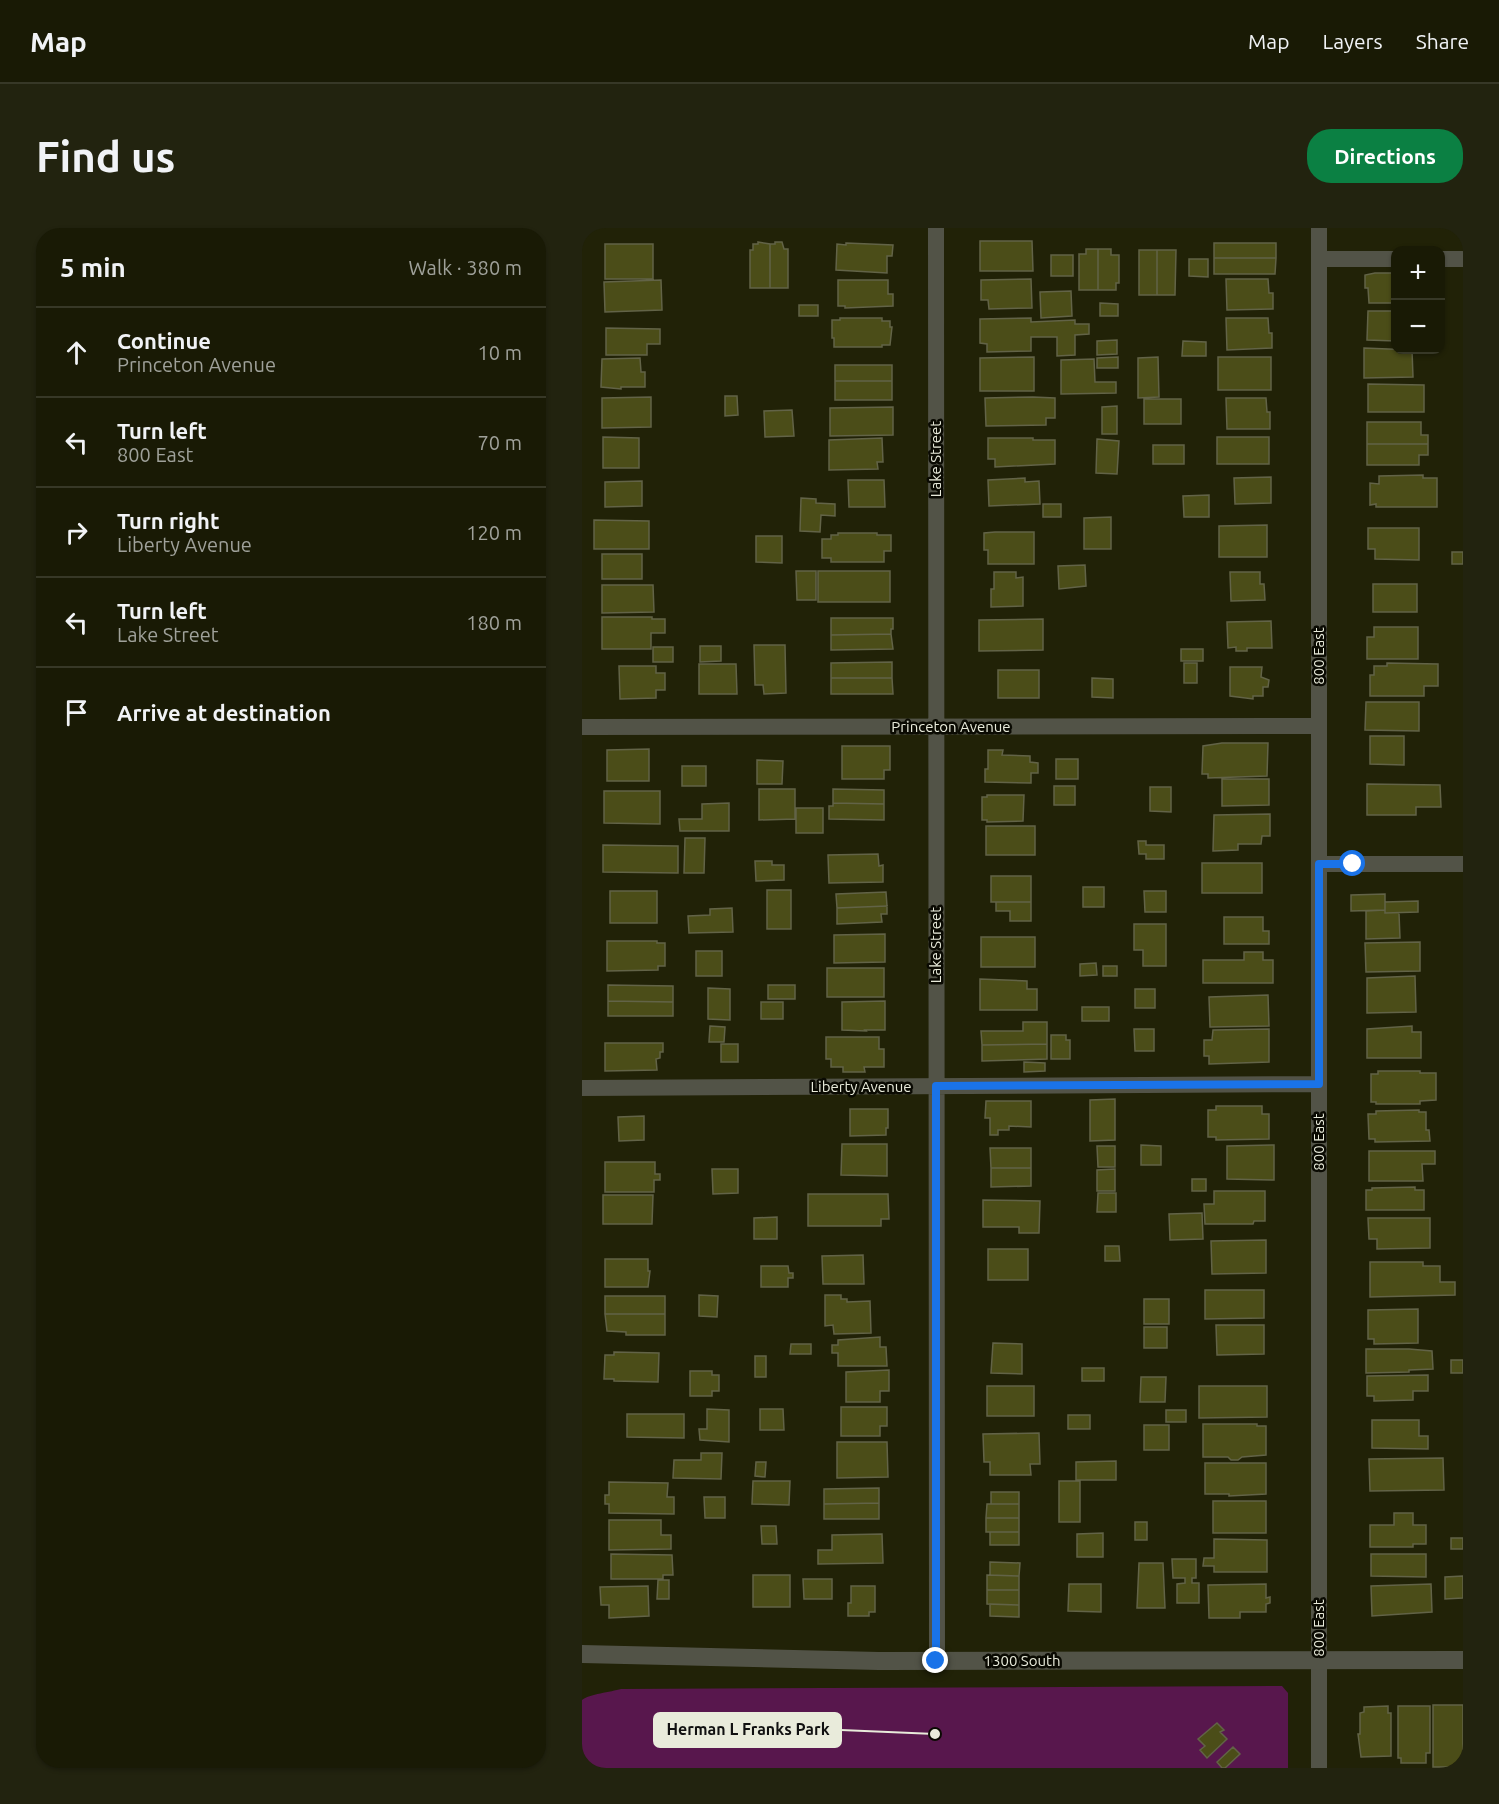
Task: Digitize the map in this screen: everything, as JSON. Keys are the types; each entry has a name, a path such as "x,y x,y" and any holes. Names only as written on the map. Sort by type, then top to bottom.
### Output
{"street":[{"name":"Lake Street","path":"936,228 936,1661"},
{"name":"800 East","path":"1319,228 1319,1768"},
{"path":"1319,259 1391,259"},
{"path":"1445,259 1463,259"},
{"name":"Princeton Avenue","path":"582,727 1319,726"},
{"path":"1319,864 1463,864"},
{"name":"Liberty Avenue","path":"582,1088 1319,1084"},
{"name":"1300 South","path":"582,1654 936,1661 1463,1660"}],"shaded area":[{"path":"1282,1686 1288,1693 1288,1768 582,1768 582,1700 621,1689"}],"building":[{"path":"980,241 1032,241 1033,271 980,271"},
{"path":"758,242 770,244 770,288 750,288 750,250 753,250 753,244 758,244"},
{"path":"775,242 782,242 784,249 788,249 788,288 770,288 770,244 775,244"},
{"path":"846,243 893,245 892,256 887,256 887,273 836,270 837,244 846,245"},
{"path":"1214,243 1276,243 1276,258 1214,258"},
{"path":"605,244 653,244 653,279 605,279"},
{"path":"1086,249 1098,249 1098,290 1079,290 1079,254 1086,254"},
{"path":"1098,249 1111,249 1111,255 1119,255 1119,283 1116,283 1116,290 1098,290"},
{"path":"1139,250 1157,250 1157,295 1139,295"},
{"path":"1157,250 1176,250 1175,295 1157,295"},
{"path":"1051,255 1073,255 1073,276 1051,276"},
{"path":"1214,258 1276,258 1275,274 1214,274"},
{"path":"1189,259 1208,259 1208,277 1189,276"},
{"path":"1391,273 1391,303 1369,303 1368,288 1365,288 1365,275"},
{"path":"1031,279 1032,308 989,309 988,300 981,300 981,280"},
{"path":"1226,279 1268,279 1269,293 1273,293 1273,309 1227,310"},
{"path":"661,280 662,310 605,312 604,282"},
{"path":"838,280 888,280 888,294 893,294 893,306 845,308 845,306 838,306"},
{"path":"1071,291 1072,316 1041,318 1040,292"},
{"path":"1100,303 1118,304 1118,316 1100,316"},
{"path":"799,305 818,305 818,316 799,316"},
{"path":"1368,311 1391,311 1391,341 1367,340"},
{"path":"840,318 882,318 882,321 890,321 890,327 892,327 890,345 834,347 832,320 840,320"},
{"path":"1031,318 1031,322 1075,320 1075,324 1089,324 1089,334 1075,335 1075,355 1057,356 1057,337 1031,337 1031,351 987,352 987,344 980,343 980,319"},
{"path":"1226,318 1268,318 1269,333 1272,333 1272,348 1227,350"},
{"path":"606,328 660,329 660,344 647,344 647,355 606,355"},
{"path":"1117,340 1117,354 1097,355 1097,341"},
{"path":"1183,341 1206,342 1206,356 1182,356"},
{"path":"1364,348 1391,349 1391,354 1412,354 1413,377 1364,378"},
{"path":"1034,357 1034,391 980,391 980,358"},
{"path":"1118,357 1118,368 1097,368 1097,358"},
{"path":"1158,357 1159,397 1138,398 1138,358"},
{"path":"1218,357 1271,357 1271,390 1218,390"},
{"path":"640,358 641,372 645,372 645,387 621,387 621,389 601,387 602,359"},
{"path":"1094,359 1095,382 1116,382 1116,393 1061,394 1061,360"},
{"path":"835,365 892,365 892,381 835,381"},
{"path":"835,381 892,381 892,400 835,400"},
{"path":"1368,384 1424,385 1424,412 1368,412"},
{"path":"725,396 737,396 738,415 725,416"},
{"path":"651,397 651,427 602,428 602,398"},
{"path":"985,398 1055,398 1055,418 1046,418 1046,425 986,426"},
{"path":"1226,398 1266,398 1267,412 1270,412 1270,429 1227,429"},
{"path":"1144,399 1181,399 1181,424 1144,424"},
{"path":"1117,406 1117,434 1102,434 1102,407"},
{"path":"893,407 893,435 830,436 830,408"},
{"path":"792,410 794,436 765,437 764,411"},
{"path":"1367,422 1421,422 1421,435 1428,435 1428,444 1367,444"},
{"path":"603,437 639,438 639,468 603,468"},
{"path":"1217,437 1269,437 1269,464 1217,464"},
{"path":"882,438 883,462 877,462 878,469 829,470 829,440"},
{"path":"988,438 1055,440 1055,464 995,467 995,459 988,459"},
{"path":"1097,439 1119,441 1117,474 1096,473"},
{"path":"1367,444 1428,444 1428,455 1419,455 1419,465 1367,465"},
{"path":"1153,445 1184,445 1184,464 1153,464"},
{"path":"1423,475 1423,478 1437,478 1437,507 1376,507 1376,504 1370,505 1370,483 1379,484 1379,476"},
{"path":"1271,477 1271,503 1235,504 1234,478"},
{"path":"1025,478 1025,482 1039,481 1040,504 989,506 988,480"},
{"path":"848,480 884,480 885,507 849,507"},
{"path":"642,481 642,506 605,507 605,482"},
{"path":"1209,495 1209,517 1184,517 1183,496"},
{"path":"801,498 816,499 816,503 835,504 835,516 821,515 820,532 800,531"},
{"path":"1043,504 1061,504 1061,517 1043,517"},
{"path":"1111,517 1111,549 1084,549 1084,518"},
{"path":"594,520 649,521 649,549 594,549"},
{"path":"1267,525 1267,557 1219,557 1219,526"},
{"path":"1368,528 1419,528 1419,560 1375,559 1375,549 1368,549"},
{"path":"1034,532 1034,564 988,564 988,550 984,550 984,533"},
{"path":"838,533 891,535 891,551 884,551 884,562 831,562 831,558 822,558 822,539 831,539 831,535 838,535"},
{"path":"756,536 782,536 782,563 756,562"},
{"path":"1452,552 1463,552 1463,564 1452,564"},
{"path":"602,554 642,554 642,579 602,579"},
{"path":"1085,565 1086,586 1059,589 1058,566"},
{"path":"796,571 816,571 816,600 797,600"},
{"path":"818,571 890,571 890,602 818,602"},
{"path":"994,572 1016,572 1016,578 1023,577 1023,606 991,607"},
{"path":"1230,572 1260,572 1260,584 1264,584 1265,600 1231,601"},
{"path":"1373,584 1417,584 1417,612 1373,612"},
{"path":"602,585 653,585 654,612 602,613"},
{"path":"602,617 665,619 665,633 651,633 651,649 602,649"},
{"path":"831,618 893,618 893,629 891,629 891,634 831,635"},
{"path":"1043,619 1043,650 979,651 979,620"},
{"path":"1271,621 1272,648 1247,648 1247,651 1236,651 1236,647 1228,648 1227,622"},
{"path":"1374,627 1418,627 1418,659 1367,659 1367,637 1374,637"},
{"path":"891,634 893,649 831,650 831,635"},
{"path":"754,645 785,645 786,693 764,694 763,685 755,685"},
{"path":"700,646 721,646 721,661 700,662"},
{"path":"653,647 673,647 673,662 653,662"},
{"path":"1181,649 1203,649 1203,661 1181,661"},
{"path":"892,662 892,678 831,678 831,663"},
{"path":"1184,663 1197,663 1197,683 1184,683"},
{"path":"1387,663 1438,664 1438,686 1424,686 1424,696 1370,696 1370,675 1374,675 1374,666 1387,666"},
{"path":"699,664 736,664 737,694 699,694"},
{"path":"619,666 656,666 656,673 665,673 665,690 656,690 656,698 620,699"},
{"path":"1230,667 1262,667 1261,677 1269,680 1268,687 1263,687 1263,696 1253,696 1253,699 1230,696"},
{"path":"998,670 1039,670 1039,698 998,698"},
{"path":"831,678 892,678 893,694 831,694"},
{"path":"1092,678 1113,679 1113,698 1092,697"},
{"path":"1366,702 1419,702 1419,731 1365,730"},
{"path":"1370,736 1404,736 1404,765 1370,764"},
{"path":"1222,743 1268,743 1267,776 1208,778 1208,774 1202,774 1203,746"},
{"path":"842,746 890,746 890,770 884,770 884,779 842,779"},
{"path":"649,749 649,781 607,781 607,750"},
{"path":"988,750 1003,750 1002,755 1030,756 1030,762 1038,763 1038,773 1031,773 1031,783 985,782"},
{"path":"1056,759 1078,759 1078,779 1056,779"},
{"path":"757,760 783,761 782,784 757,784"},
{"path":"682,766 706,766 706,786 682,786"},
{"path":"1222,779 1269,779 1269,805 1222,806"},
{"path":"1367,784 1440,785 1441,807 1416,807 1416,815 1367,815"},
{"path":"1054,786 1075,786 1075,805 1054,805"},
{"path":"1150,787 1171,787 1171,812 1150,811"},
{"path":"759,789 795,789 795,819 759,820"},
{"path":"833,789 884,790 884,804 833,803"},
{"path":"604,791 660,791 660,824 604,823"},
{"path":"987,795 1024,795 1023,821 987,822 987,820 982,820 982,797 987,797"},
{"path":"729,803 729,831 680,831 679,819 702,819 702,804"},
{"path":"833,803 884,804 884,820 829,819 829,806 833,806"},
{"path":"796,808 823,808 823,833 796,833"},
{"path":"1270,814 1270,836 1262,836 1261,844 1238,844 1238,850 1213,851 1214,815"},
{"path":"986,826 1035,826 1035,855 986,855"},
{"path":"685,838 705,838 704,873 684,873"},
{"path":"1138,841 1146,841 1146,845 1164,845 1164,859 1146,859 1146,854 1139,854"},
{"path":"603,845 678,846 678,873 603,872"},
{"path":"878,854 879,866 883,865 883,882 829,883 828,855"},
{"path":"755,861 772,861 772,865 784,865 784,880 756,881"},
{"path":"1202,863 1262,863 1262,893 1202,893"},
{"path":"991,876 1031,876 1031,902 991,902"},
{"path":"1083,887 1104,887 1104,907 1083,907"},
{"path":"767,890 791,890 791,929 767,929"},
{"path":"610,891 657,891 657,923 610,923"},
{"path":"1144,891 1166,891 1166,912 1145,912"},
{"path":"886,892 887,906 837,908 836,894"},
{"path":"1385,894 1385,910 1351,911 1351,895"},
{"path":"1418,901 1418,912 1385,913 1385,902"},
{"path":"996,902 1031,902 1031,921 1010,921 1010,911 996,911"},
{"path":"887,906 887,914 881,914 882,922 837,924 837,908"},
{"path":"732,908 733,932 689,933 688,916 710,915 710,909"},
{"path":"1385,910 1385,913 1399,913 1400,938 1366,939 1366,911"},
{"path":"1224,917 1263,917 1263,931 1269,931 1269,944 1224,944"},
{"path":"1134,924 1166,924 1166,966 1143,966 1143,950 1134,950"},
{"path":"885,934 885,962 834,963 834,935"},
{"path":"981,937 1035,937 1035,967 981,967"},
{"path":"607,941 665,943 665,966 658,966 658,970 607,971"},
{"path":"1420,942 1420,971 1366,972 1365,943"},
{"path":"696,951 722,951 722,976 696,976"},
{"path":"1244,952 1263,952 1263,960 1273,960 1273,983 1203,983 1203,960 1244,960"},
{"path":"1096,963 1097,975 1080,976 1080,964"},
{"path":"1103,966 1117,966 1117,976 1103,976"},
{"path":"827,968 884,968 884,997 827,997"},
{"path":"1415,976 1416,1012 1367,1013 1367,978"},
{"path":"980,979 1027,981 1027,989 1037,989 1037,1010 980,1010"},
{"path":"608,985 673,986 673,1002 608,1001"},
{"path":"768,985 795,985 795,999 768,999"},
{"path":"708,988 730,989 730,1020 708,1019"},
{"path":"1135,989 1155,989 1155,1008 1135,1008"},
{"path":"1268,995 1269,1026 1210,1027 1209,997"},
{"path":"608,1001 673,1002 673,1016 608,1016"},
{"path":"885,1001 885,1030 842,1030 842,1002"},
{"path":"761,1002 783,1002 783,1019 761,1019"},
{"path":"1082,1007 1109,1007 1109,1021 1082,1021"},
{"path":"1023,1022 1047,1022 1047,1044 982,1045 981,1031 1023,1031"},
{"path":"710,1026 725,1027 724,1042 709,1042"},
{"path":"1412,1026 1412,1032 1421,1032 1421,1058 1367,1058 1367,1029"},
{"path":"1134,1029 1154,1029 1154,1051 1135,1051"},
{"path":"1269,1029 1269,1062 1209,1064 1209,1056 1204,1056 1204,1040 1212,1040 1213,1030"},
{"path":"1051,1035 1066,1035 1066,1040 1070,1040 1070,1059 1051,1059"},
{"path":"826,1037 879,1037 879,1049 884,1049 884,1067 864,1067 865,1072 843,1072 843,1067 831,1067 831,1059 826,1059"},
{"path":"605,1043 663,1043 663,1052 660,1052 660,1058 656,1059 657,1070 605,1071"},
{"path":"721,1044 738,1044 738,1062 721,1062"},
{"path":"1047,1044 1047,1059 982,1061 982,1045"},
{"path":"1024,1062 1045,1063 1045,1071 1024,1072"},
{"path":"1378,1071 1436,1073 1436,1100 1420,1101 1420,1104 1371,1102 1371,1074 1378,1074"},
{"path":"1115,1099 1115,1140 1090,1141 1090,1100"},
{"path":"986,1101 1031,1101 1031,1127 1009,1126 1009,1130 998,1130 998,1135 990,1135 990,1118 985,1118"},
{"path":"1216,1106 1262,1106 1262,1114 1269,1114 1269,1139 1216,1140 1216,1137 1208,1137 1208,1110 1216,1110"},
{"path":"850,1109 888,1109 886,1135 850,1136"},
{"path":"1419,1110 1419,1112 1426,1112 1426,1130 1429,1130 1430,1141 1375,1142 1375,1139 1369,1139 1368,1114 1376,1114 1376,1111"},
{"path":"644,1116 644,1140 619,1141 618,1117"},
{"path":"842,1144 887,1144 887,1176 841,1175"},
{"path":"1141,1145 1161,1146 1161,1165 1141,1165"},
{"path":"1274,1145 1274,1180 1227,1179 1227,1146"},
{"path":"1097,1146 1115,1146 1115,1167 1098,1167"},
{"path":"990,1148 1031,1148 1031,1168 991,1168"},
{"path":"1369,1151 1435,1151 1435,1164 1422,1164 1423,1181 1369,1181"},
{"path":"605,1162 655,1162 655,1174 660,1174 660,1180 654,1180 654,1192 605,1192"},
{"path":"991,1168 1031,1168 1031,1186 991,1187"},
{"path":"712,1169 738,1169 738,1193 713,1194"},
{"path":"1115,1169 1115,1191 1097,1191 1097,1170"},
{"path":"1192,1179 1206,1179 1206,1191 1192,1191"},
{"path":"1415,1187 1415,1190 1424,1190 1424,1210 1366,1210 1366,1190"},
{"path":"1214,1191 1265,1191 1265,1221 1254,1221 1253,1224 1205,1224 1204,1204 1214,1204"},
{"path":"1098,1193 1116,1193 1116,1212 1097,1212"},
{"path":"808,1194 888,1194 889,1219 881,1219 881,1226 808,1226"},
{"path":"603,1195 653,1195 652,1224 603,1224"},
{"path":"983,1200 1040,1201 1039,1233 1019,1233 1019,1227 983,1227"},
{"path":"1202,1213 1203,1239 1170,1240 1169,1214"},
{"path":"777,1217 777,1239 754,1239 754,1218"},
{"path":"1368,1218 1430,1218 1430,1248 1377,1249 1377,1239 1369,1239"},
{"path":"1266,1240 1266,1273 1212,1274 1211,1241"},
{"path":"1105,1246 1119,1246 1120,1261 1105,1261"},
{"path":"988,1249 1028,1249 1028,1280 988,1280"},
{"path":"863,1255 864,1284 823,1284 822,1256"},
{"path":"605,1259 648,1259 648,1271 650,1271 648,1287 605,1287"},
{"path":"1370,1262 1423,1262 1423,1266 1440,1266 1440,1282 1455,1282 1455,1295 1370,1297"},
{"path":"761,1266 788,1266 789,1273 793,1273 793,1278 788,1278 788,1287 761,1287"},
{"path":"1205,1290 1264,1290 1264,1318 1205,1319"},
{"path":"699,1295 718,1296 717,1317 699,1316"},
{"path":"825,1295 841,1295 841,1299 847,1299 847,1302 870,1301 871,1333 834,1334 833,1325 825,1326"},
{"path":"605,1296 665,1296 665,1314 605,1314"},
{"path":"1144,1299 1169,1299 1169,1324 1144,1324"},
{"path":"1418,1309 1418,1343 1374,1344 1374,1339 1368,1339 1368,1310"},
{"path":"605,1314 665,1314 665,1335 626,1335 626,1332 607,1331"},
{"path":"1216,1325 1264,1325 1264,1354 1217,1355"},
{"path":"1144,1327 1167,1327 1167,1348 1144,1348"},
{"path":"880,1337 880,1347 886,1347 887,1366 838,1366 838,1353 832,1353 832,1345 838,1345 838,1340"},
{"path":"993,1343 1022,1344 1022,1374 991,1373"},
{"path":"791,1344 811,1344 811,1354 790,1354"},
{"path":"1366,1349 1432,1351 1433,1369 1366,1373"},
{"path":"614,1352 659,1353 658,1382 604,1379 605,1355 614,1355"},
{"path":"755,1356 766,1356 766,1377 755,1377"},
{"path":"1451,1360 1463,1360 1463,1373 1451,1373"},
{"path":"1082,1368 1104,1368 1104,1381 1082,1381"},
{"path":"889,1370 889,1391 880,1391 880,1402 846,1402 846,1372"},
{"path":"690,1371 712,1371 712,1375 719,1375 719,1391 712,1391 712,1396 690,1396"},
{"path":"1428,1375 1428,1391 1413,1391 1413,1400 1374,1401 1374,1396 1367,1396 1367,1376"},
{"path":"1141,1377 1166,1377 1165,1402 1140,1402"},
{"path":"987,1386 1034,1386 1034,1416 987,1416"},
{"path":"1199,1386 1267,1386 1267,1417 1199,1418"},
{"path":"841,1407 887,1407 887,1426 880,1426 880,1436 841,1436"},
{"path":"707,1409 729,1410 729,1442 700,1440 699,1429 707,1429"},
{"path":"760,1409 783,1409 784,1430 760,1430"},
{"path":"1166,1410 1186,1410 1186,1422 1166,1422"},
{"path":"627,1414 684,1414 684,1438 627,1437"},
{"path":"1068,1415 1090,1415 1090,1429 1068,1429"},
{"path":"1372,1420 1419,1420 1419,1436 1428,1436 1428,1449 1372,1448"},
{"path":"1203,1424 1266,1426 1266,1455 1242,1457 1238,1460 1231,1460 1228,1457 1203,1457"},
{"path":"1144,1425 1169,1425 1169,1450 1144,1450"},
{"path":"1039,1433 1040,1464 1030,1464 1031,1475 990,1475 990,1462 984,1462 983,1434"},
{"path":"837,1442 887,1442 888,1477 837,1478"},
{"path":"701,1453 722,1453 721,1479 673,1478 674,1460 701,1460"},
{"path":"1443,1458 1444,1490 1370,1491 1369,1459"},
{"path":"1116,1461 1116,1480 1076,1480 1076,1462"},
{"path":"756,1462 766,1462 765,1477 755,1476"},
{"path":"1205,1463 1266,1463 1266,1494 1229,1496 1229,1494 1205,1494"},
{"path":"753,1481 790,1481 789,1505 752,1504"},
{"path":"1059,1481 1080,1481 1080,1522 1059,1522"},
{"path":"609,1482 668,1483 667,1497 674,1497 674,1514 609,1513 609,1504 605,1504 605,1495 609,1495"},
{"path":"879,1488 879,1503 824,1504 824,1489"},
{"path":"991,1492 1019,1492 1019,1504 991,1504"},
{"path":"704,1497 725,1497 725,1518 705,1518"},
{"path":"1213,1501 1266,1501 1266,1533 1213,1533"},
{"path":"879,1503 879,1519 824,1519 824,1504"},
{"path":"987,1504 1019,1504 1019,1518 986,1518"},
{"path":"1394,1513 1413,1513 1413,1525 1426,1525 1426,1544 1413,1544 1413,1547 1370,1547 1370,1525 1394,1525"},
{"path":"986,1518 1019,1518 1019,1532 986,1532"},
{"path":"609,1520 661,1520 661,1535 671,1535 671,1549 609,1550"},
{"path":"1135,1522 1147,1522 1147,1540 1135,1540"},
{"path":"761,1526 776,1526 777,1544 762,1544"},
{"path":"990,1532 1019,1532 1019,1545 990,1545"},
{"path":"1103,1533 1103,1557 1077,1557 1077,1534"},
{"path":"882,1534 883,1563 818,1564 818,1550 832,1550 832,1535"},
{"path":"1451,1538 1463,1538 1463,1549 1451,1549"},
{"path":"1214,1539 1267,1540 1267,1572 1214,1572 1214,1566 1203,1566 1204,1558 1214,1558"},
{"path":"611,1554 672,1555 673,1575 663,1575 663,1579 611,1579"},
{"path":"1371,1554 1426,1554 1426,1577 1371,1576"},
{"path":"1172,1559 1196,1559 1196,1578 1192,1578 1192,1583 1199,1583 1199,1603 1177,1603 1177,1584 1185,1583 1185,1578 1173,1578"},
{"path":"990,1562 1020,1563 1019,1576 990,1575"},
{"path":"1139,1563 1163,1563 1165,1608 1137,1608"},
{"path":"753,1575 790,1575 790,1607 753,1607"},
{"path":"987,1575 1019,1576 1019,1590 987,1590"},
{"path":"1463,1576 1463,1598 1445,1599 1445,1577"},
{"path":"803,1579 832,1579 832,1599 804,1599"},
{"path":"658,1580 669,1580 669,1599 657,1599"},
{"path":"1069,1584 1101,1584 1101,1612 1068,1611"},
{"path":"1266,1584 1266,1598 1270,1597 1270,1603 1266,1604 1266,1612 1240,1612 1240,1618 1209,1618 1208,1585"},
{"path":"1431,1584 1432,1612 1372,1616 1371,1586"},
{"path":"648,1586 649,1616 609,1618 609,1605 601,1605 600,1587"},
{"path":"851,1586 875,1586 875,1612 869,1612 869,1616 848,1616"},
{"path":"987,1590 1019,1590 1019,1605 987,1604"},
{"path":"990,1604 1019,1605 1019,1617 990,1616"},
{"path":"1433,1705 1463,1705 1463,1767 1433,1767"},
{"path":"1388,1706 1388,1713 1391,1713 1391,1756 1361,1757 1358,1734 1360,1734 1360,1713 1364,1712 1364,1707"},
{"path":"1398,1706 1430,1706 1430,1753 1426,1753 1426,1763 1401,1763 1401,1758 1398,1758"},
{"path":"1217,1723 1224,1730 1220,1732 1227,1739 1207,1758 1200,1750 1205,1746 1198,1739"},
{"path":"1233,1747 1240,1754 1225,1768 1222,1768 1217,1762"}],"place":[{"name":"Herman L Franks Park","path":"935,1734"}],"route":[{"path":"936,1661 936,1086 1319,1084 1319,864 1353,864"}]}
